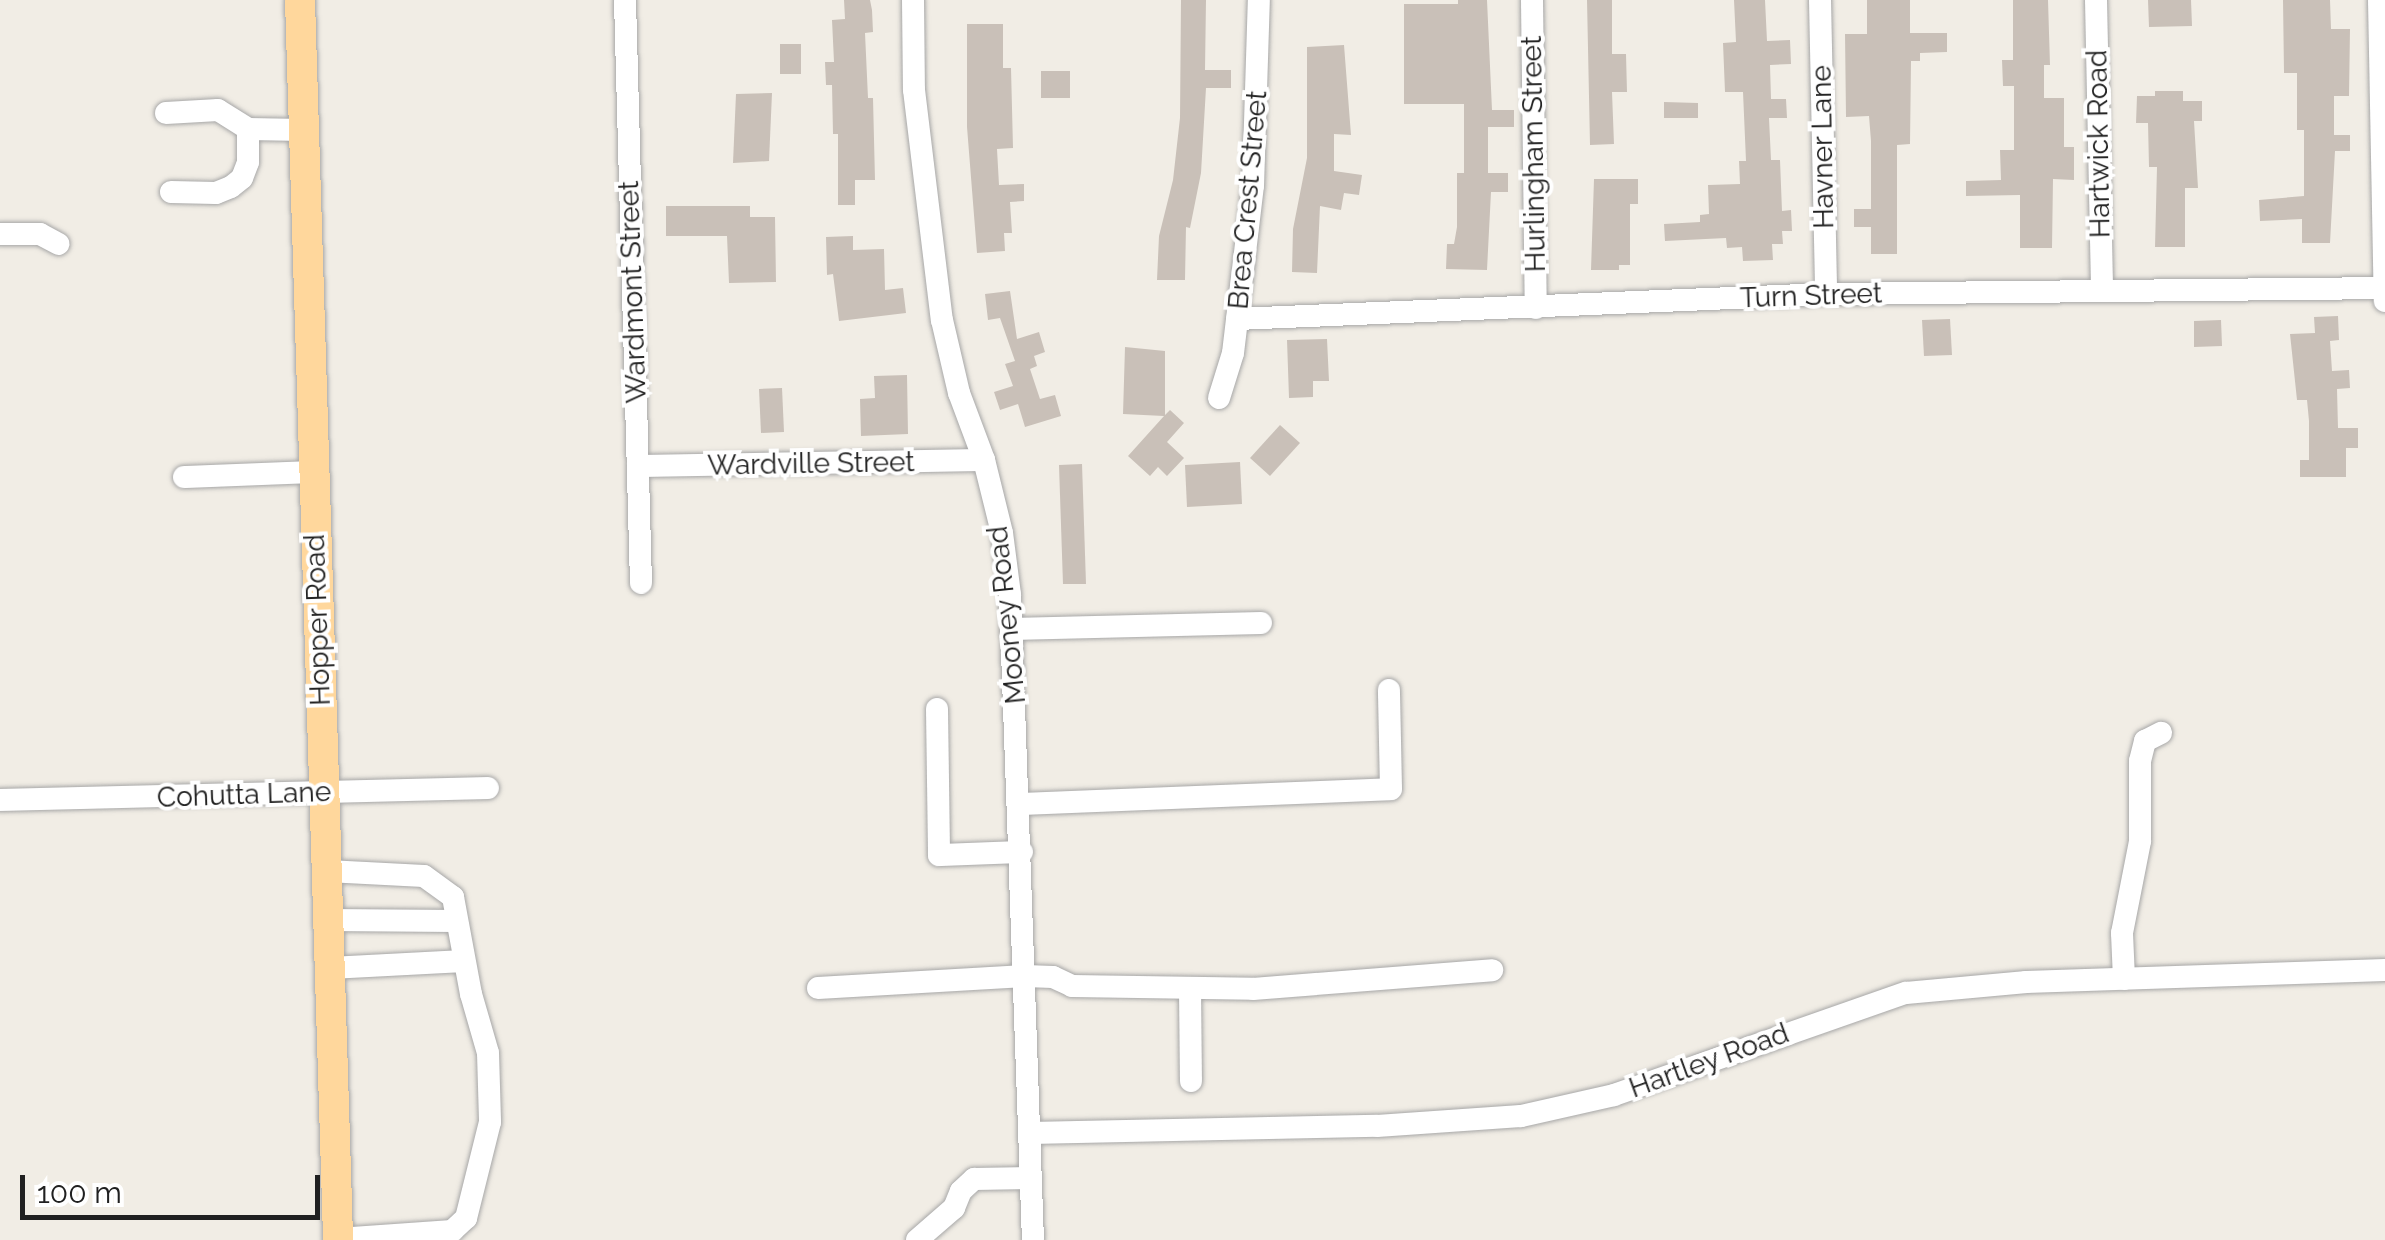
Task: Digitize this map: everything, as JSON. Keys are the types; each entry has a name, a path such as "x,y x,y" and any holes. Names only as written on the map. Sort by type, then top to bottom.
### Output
{"main road":[{"name":"Hopper Road","path":"300,0 338,1240"}],"street":[{"name":"Wardmont Street","path":"626,0 641,584"},
{"name":"Mooney Road","path":"913,0 914,90 942,320 1002,533 1012,629 1034,1240"},
{"name":"Brea Crest Street","path":"1219,398 1233,353 1254,186 1259,0"},
{"name":"Hurlingham Street","path":"1532,0 1536,308"},
{"name":"Havner Lane","path":"1820,0 1826,294"},
{"name":"Hartwick Road","path":"2096,0 2102,289"},
{"path":"2379,0 2385,301"},
{"path":"166,113 218,110 248,130 304,130"},
{"path":"171,192 216,193 231,188 242,178 248,162 248,130"},
{"path":"0,234 40,234 58,244"},
{"name":"Turn Street","path":"1237,319 1826,294 2385,288"},
{"name":"Wardville Street","path":"638,466 984,460"},
{"path":"184,476 314,472"},
{"path":"1012,629 1261,622"},
{"path":"1020,804 1391,789 1390,690"},
{"path":"937,710 940,855 1022,852"},
{"path":"2124,979 2122,933 2140,841 2140,761 2145,740 2162,733"},
{"name":"Cohutta Lane","path":"0,800 488,788"},
{"path":"326,871 424,876 453,897 464,961 488,1054 490,1122 466,1218 452,1231 338,1240"},
{"path":"328,920 456,921"},
{"path":"330,968 464,961"},
{"path":"818,988 1025,976 1053,977 1072,986 1308,986 1492,970"},
{"name":"Hartley Road","path":"1030,1133 1377,1126 1521,1116 1614,1095 1906,994 2124,979 2385,970"},
{"path":"1190,989 1191,1081"},
{"path":"917,1240 954,1208 961,1191 974,1180 1032,1178"}],"building":[{"path":"844,0 870,0 872,10 873,32 865,33 868,98 873,98 875,180 855,180 855,205 838,205 838,134 833,134 832,85 826,85 825,62 834,62 832,20 845,19"},
{"path":"1181,0 1206,0 1205,70 1231,70 1231,88 1206,88 1201,173 1190,228 1186,227 1185,280 1157,280 1159,236 1173,180 1180,118"},
{"path":"1458,0 1487,0 1492,110 1514,110 1514,127 1488,127 1488,173 1508,173 1508,192 1491,192 1487,270 1446,269 1447,244 1454,244 1457,227 1457,173 1464,173 1464,104 1404,104 1404,4 1458,4"},
{"path":"1587,0 1612,0 1612,54 1626,54 1627,92 1612,92 1614,144 1590,145"},
{"path":"1734,0 1765,0 1767,41 1790,40 1791,64 1770,65 1771,99 1786,99 1787,118 1769,118 1771,160 1780,160 1782,211 1791,210 1792,231 1782,231 1783,244 1772,244 1773,260 1743,261 1742,247 1727,248 1726,238 1665,241 1664,224 1700,222 1700,215 1709,214 1708,185 1740,184 1739,161 1746,161 1743,92 1725,92 1723,43 1736,42"},
{"path":"1867,0 1910,0 1910,33 1947,33 1947,52 1920,53 1920,61 1911,61 1910,144 1897,145 1897,254 1871,254 1871,227 1854,227 1854,209 1871,209 1871,141 1869,116 1846,117 1845,34 1867,34"},
{"path":"2013,0 2048,0 2050,65 2044,65 2044,98 2064,98 2064,147 2074,147 2074,180 2053,179 2052,248 2020,248 2020,195 1966,196 1966,181 2001,180 2000,150 2014,150 2014,86 2003,86 2002,60 2013,60"},
{"path":"2148,0 2191,0 2192,26 2149,27"},
{"path":"2283,0 2330,0 2331,29 2350,29 2349,96 2334,96 2334,135 2350,135 2350,151 2335,151 2330,243 2302,243 2302,219 2260,221 2259,200 2304,196 2304,130 2297,130 2297,73 2284,73"},
{"path":"967,24 1003,24 1003,68 1011,68 1013,148 997,149 999,185 1024,184 1024,201 1010,202 1012,233 1004,233 1005,251 977,253 967,127"},
{"path":"780,44 801,44 801,74 780,74"},
{"path":"1344,45 1351,135 1334,134 1334,171 1362,175 1359,195 1344,193 1341,210 1320,206 1317,273 1292,272 1293,229 1307,158 1307,47"},
{"path":"1041,71 1070,71 1070,98 1041,98"},
{"path":"2155,91 2183,91 2183,101 2202,101 2202,121 2194,121 2198,188 2185,188 2185,247 2155,247 2157,167 2149,167 2148,123 2136,123 2137,96 2155,96"},
{"path":"772,93 769,161 733,163 736,94"},
{"path":"1664,102 1698,103 1698,118 1664,118"},
{"path":"1594,179 1638,179 1638,204 1630,204 1630,265 1619,265 1619,270 1591,270"},
{"path":"666,206 750,206 750,217 775,217 776,282 729,283 727,236 666,236"},
{"path":"853,236 853,250 884,249 885,290 903,288 906,313 839,321 833,274 827,275 826,237"},
{"path":"1010,291 1017,339 1039,332 1045,352 1034,356 1037,366 1030,369 1040,399 1055,395 1061,416 1025,427 1018,404 1000,410 994,392 1013,386 1005,364 1015,361 1000,318 988,320 985,294"},
{"path":"2338,316 2339,340 2330,341 2332,371 2349,370 2350,388 2337,389 2338,428 2358,428 2358,448 2346,448 2346,477 2300,477 2300,460 2309,460 2309,421 2307,400 2297,400 2290,334 2315,333 2314,317"},
{"path":"1950,319 1952,355 1924,356 1922,320"},
{"path":"2221,320 2222,346 2194,347 2194,321"},
{"path":"1327,339 1329,381 1313,381 1313,397 1289,398 1287,340"},
{"path":"1125,347 1165,351 1165,415 1170,410 1184,423 1167,442 1184,458 1167,476 1158,467 1150,476 1128,456 1164,416 1123,414"},
{"path":"907,375 908,434 861,436 860,399 875,398 874,376"},
{"path":"782,388 784,432 761,433 759,389"},
{"path":"1280,425 1300,443 1270,476 1250,458"},
{"path":"1240,462 1242,504 1187,507 1185,465"},
{"path":"1082,464 1086,584 1063,584 1059,465"}]}
